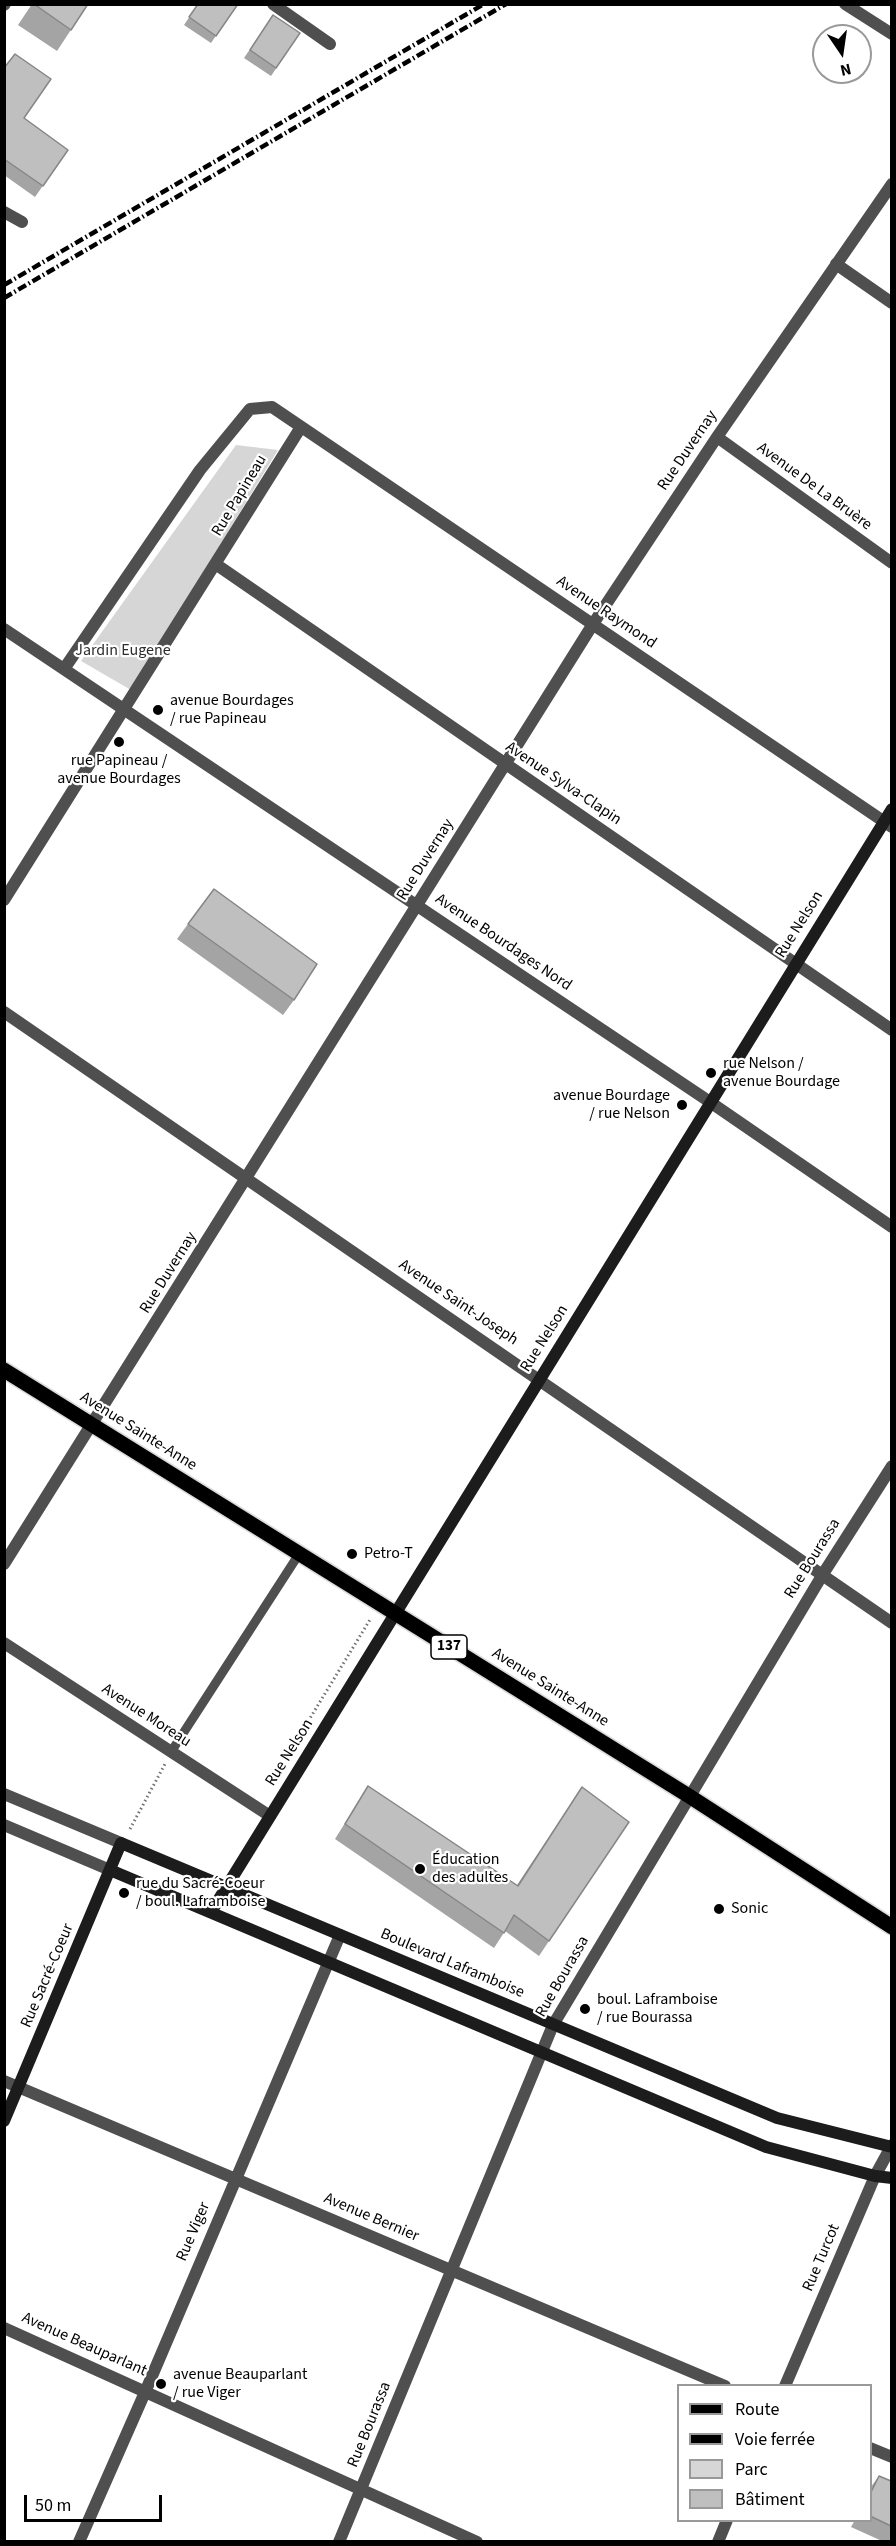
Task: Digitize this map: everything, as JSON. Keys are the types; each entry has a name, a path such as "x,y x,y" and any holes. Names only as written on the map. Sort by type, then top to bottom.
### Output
{"main road":[{"name":"Avenue Sainte-Anne","path":"4,1370 689,1796 891,1927"}],"street":[{"path":"273,4 330,44"},
{"path":"845,4 891,34"},
{"name":"Rue Duvernay","path":"4,1564 93,1426 593,624 891,184"},
{"path":"4,212 22,222"},
{"path":"836,264 891,303"},
{"path":"64,669 200,470 250,409 272,407 301,427"},
{"name":"Rue Papineau","path":"4,900 126,710 301,427"},
{"name":"Avenue Raymond","path":"301,427 887,824"},
{"name":"Avenue De La Bruère","path":"717,438 891,563"},
{"name":"Avenue Sylva-Clapin","path":"217,565 891,1030"},
{"name":"Avenue Bourdages Nord","path":"4,629 710,1102 891,1227"},
{"name":"Rue Nelson","path":"211,1912 710,1102 887,824 891,809"},
{"name":"Avenue Saint-Joseph","path":"4,1012 891,1623"},
{"name":"Rue Bourassa","path":"339,2541 553,2025 823,1574 891,1466"},
{"name":"Avenue Moreau","path":"4,1643 270,1816"},
{"name":"Boulevard Laframboise","path":"4,1794 777,2118 891,2146"},
{"path":"4,1825 766,2146 875,2176 891,2178"},
{"name":"Rue Sacré-Coeur","path":"4,2121 121,1843"},
{"name":"Rue Viger","path":"79,2541 146,2390 340,1935"},
{"name":"Avenue Bernier","path":"4,2081 723,2384"},
{"name":"Rue Turcot","path":"785,2384 875,2176 891,2146"},
{"name":"Avenue Beauparlant","path":"4,2328 146,2390 361,2491 477,2541"},
{"path":"872,2449 891,2457"},
{"path":"718,2541 726,2522"}],"lane":[{"path":"171,1752 299,1554"}],"path":[{"path":"287,1757 380,1604"},
{"path":"121,1843 171,1752"},
{"path":"129,1831 139,1835"}],"green space":[{"name":"Jardin Eugene","path":"236,445 278,450 131,690 81,661"}],"building":[{"path":"34,4 88,4 71,30"},
{"path":"198,4 238,4 216,36 189,17"},
{"path":"273,15 300,33 276,68 250,50"},
{"path":"15,54 51,79 24,118 68,150 43,186 4,159 4,68"},
{"path":"214,889 317,964 294,1000 188,924"},
{"name":"Éducation des adultes","path":"368,1786 518,1886 582,1787 629,1822 549,1941 514,1915 504,1933 345,1824"},
{"path":"879,2476 891,2481 891,2526 872,2517 872,2490"}],"railway":[{"path":"4,285 484,4"},
{"path":"4,298 506,4"}],"place":[{"name":"avenue Bourdages / rue Papineau","path":"158,710"},
{"name":"rue Papineau / avenue Bourdages","path":"119,742"},
{"name":"rue Nelson / avenue Bourdage","path":"711,1073"},
{"name":"avenue Bourdage / rue Nelson","path":"682,1105"},
{"name":"Petro-T","path":"352,1554"},
{"name":"Éducation des adultes","path":"420,1869"},
{"name":"rue du Sacré-Coeur / boul. Laframboise","path":"124,1893"},
{"name":"Sonic","path":"719,1909"},
{"name":"boul. Laframboise / rue Bourassa","path":"585,2009"},
{"name":"avenue Beauparlant / rue Viger","path":"161,2384"}]}
